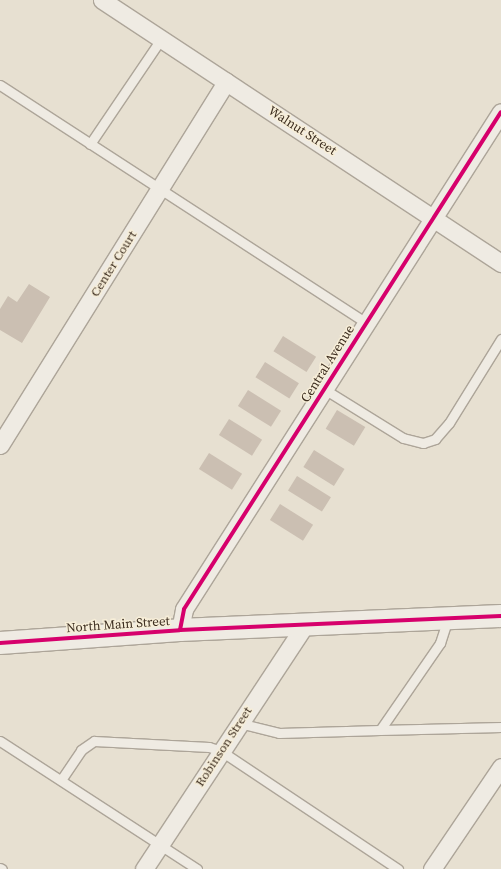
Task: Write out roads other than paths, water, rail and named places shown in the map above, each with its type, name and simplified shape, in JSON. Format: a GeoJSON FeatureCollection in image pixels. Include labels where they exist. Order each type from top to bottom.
{"type":"FeatureCollection","features":[{"type":"Feature","properties":{"kind":"street","name":"Walnut Street"},"geometry":{"type":"LineString","coordinates":[[102,0],[501,263]]}},
{"type":"Feature","properties":{"kind":"street","name":"Center Court"},"geometry":{"type":"LineString","coordinates":[[0,445],[226,82]]}},
{"type":"Feature","properties":{"kind":"street","name":"Central Avenue"},"geometry":{"type":"LineString","coordinates":[[180,630],[184,609],[501,112]]}},
{"type":"Feature","properties":{"kind":"street","name":"North Main Street"},"geometry":{"type":"LineString","coordinates":[[1,644],[180,630],[304,626],[501,616]]}},
{"type":"Feature","properties":{"kind":"street","name":"Robinson Street"},"geometry":{"type":"LineString","coordinates":[[144,869],[304,626]]}},
{"type":"Feature","properties":{"kind":"street"},"geometry":{"type":"LineString","coordinates":[[432,869],[501,767]]}},
{"type":"Feature","properties":{"kind":"lane"},"geometry":{"type":"LineString","coordinates":[[90,144],[161,39]]}},
{"type":"Feature","properties":{"kind":"lane"},"geometry":{"type":"LineString","coordinates":[[0,85],[366,323]]}},
{"type":"Feature","properties":{"kind":"lane"},"geometry":{"type":"LineString","coordinates":[[324,389],[403,438],[423,443],[435,439],[449,423],[501,339]]}},
{"type":"Feature","properties":{"kind":"lane"},"geometry":{"type":"LineString","coordinates":[[380,730],[440,643],[448,619]]}},
{"type":"Feature","properties":{"kind":"lane"},"geometry":{"type":"LineString","coordinates":[[239,723],[279,733],[501,727]]}},
{"type":"Feature","properties":{"kind":"lane"},"geometry":{"type":"LineString","coordinates":[[60,780],[81,750],[94,740],[194,744],[221,751],[398,869]]}},
{"type":"Feature","properties":{"kind":"lane"},"geometry":{"type":"LineString","coordinates":[[0,741],[197,869]]}}]}
